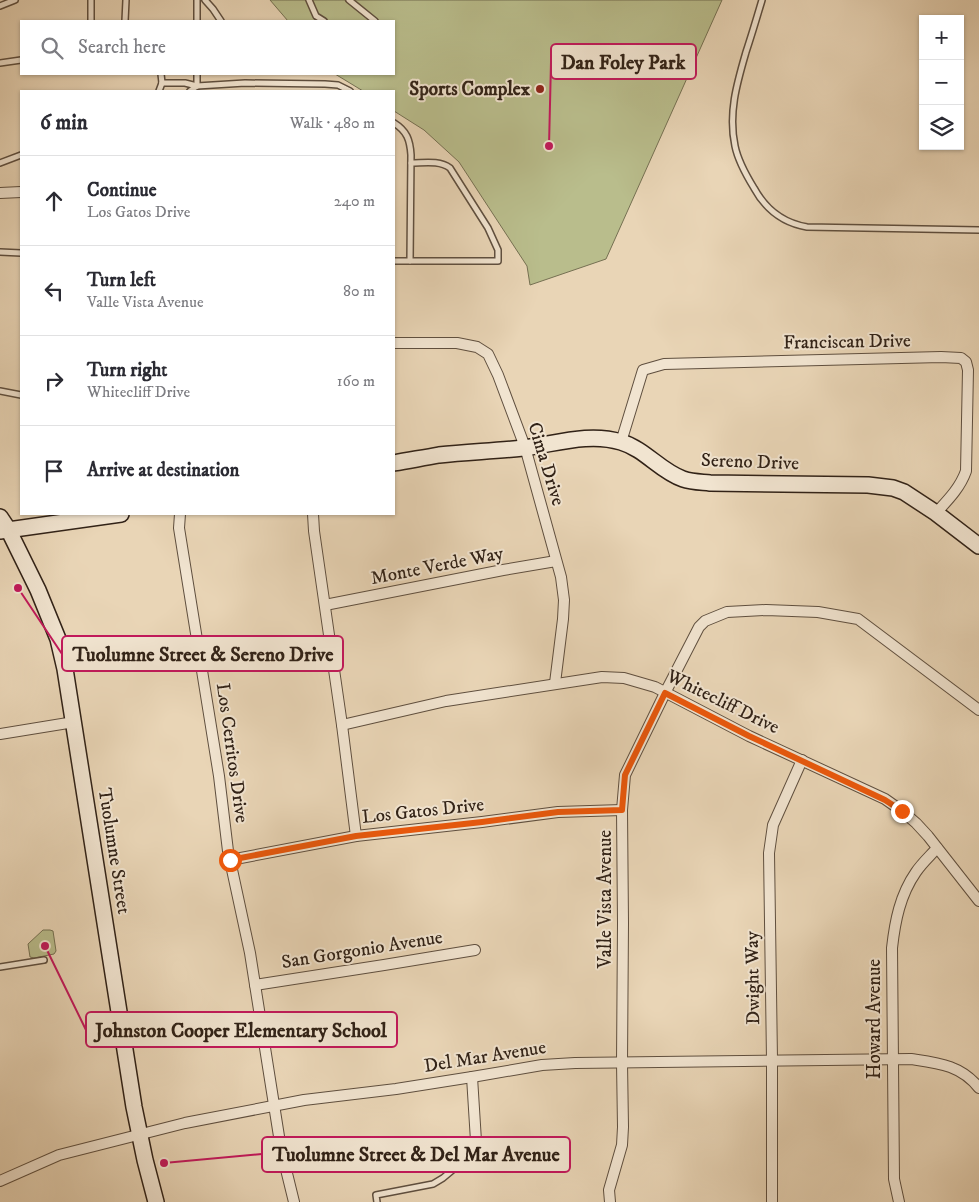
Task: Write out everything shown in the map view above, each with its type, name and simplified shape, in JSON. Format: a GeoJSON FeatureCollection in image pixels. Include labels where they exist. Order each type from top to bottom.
{"type":"FeatureCollection","features":[{"type":"Feature","properties":{"kind":"street"},"geometry":{"type":"LineString","coordinates":[[0,193],[20,192]]}},
{"type":"Feature","properties":{"kind":"street","name":"Cima Drive"},"geometry":{"type":"LineString","coordinates":[[395,343],[456,343],[477,348],[488,354],[498,374],[525,447],[561,578],[564,600],[563,620],[555,683]]}},
{"type":"Feature","properties":{"kind":"street","name":"Franciscan Drive"},"geometry":{"type":"LineString","coordinates":[[621,442],[644,370],[664,364],[961,358],[966,362],[968,370],[966,471],[957,489],[936,513]]}},
{"type":"Feature","properties":{"kind":"street","name":"Sereno Drive"},"geometry":{"type":"LineString","coordinates":[[395,463],[440,455],[596,438],[621,442],[637,449],[671,473],[683,479],[696,482],[881,486],[892,488],[904,492],[936,513],[979,546]]}},
{"type":"Feature","properties":{"kind":"street"},"geometry":{"type":"LineString","coordinates":[[3,526],[111,515]]}},
{"type":"Feature","properties":{"kind":"street","name":"Los Cerritos Drive"},"geometry":{"type":"LineString","coordinates":[[180,515],[179,528],[220,776],[230,860],[250,953],[281,1149],[294,1202]]}},
{"type":"Feature","properties":{"kind":"street"},"geometry":{"type":"LineString","coordinates":[[313,515],[356,836]]}},
{"type":"Feature","properties":{"kind":"street","name":"Tuolumne Street"},"geometry":{"type":"LineString","coordinates":[[3,526],[38,590],[58,639],[65,669],[139,1135],[156,1202]]}},
{"type":"Feature","properties":{"kind":"street","name":"Monte Verde Way"},"geometry":{"type":"LineString","coordinates":[[325,605],[556,561]]}},
{"type":"Feature","properties":{"kind":"street","name":"Valle Vista Avenue"},"geometry":{"type":"LineString","coordinates":[[610,1202],[609,1190],[622,1146],[623,1127],[622,810],[625,775],[699,627],[705,621],[727,612],[766,610],[818,612],[858,620],[979,710]]}},
{"type":"Feature","properties":{"kind":"street","name":"Whitecliff Drive"},"geometry":{"type":"LineString","coordinates":[[342,725],[446,701],[555,683],[602,677],[624,678],[655,687],[749,736],[885,800],[916,823],[979,900]]}},
{"type":"Feature","properties":{"kind":"street"},"geometry":{"type":"LineString","coordinates":[[0,734],[74,722]]}},
{"type":"Feature","properties":{"kind":"street","name":"Dwight Way"},"geometry":{"type":"LineString","coordinates":[[772,1202],[769,852],[773,825],[802,760]]}},
{"type":"Feature","properties":{"kind":"street","name":"Los Gatos Drive"},"geometry":{"type":"LineString","coordinates":[[230,860],[356,836],[558,812],[622,810]]}},
{"type":"Feature","properties":{"kind":"street","name":"Howard Avenue"},"geometry":{"type":"LineString","coordinates":[[899,1202],[894,1179],[892,948],[901,899],[917,871],[937,848]]}},
{"type":"Feature","properties":{"kind":"street","name":"San Gorgonio Avenue"},"geometry":{"type":"LineString","coordinates":[[255,985],[384,966],[475,950]]}},
{"type":"Feature","properties":{"kind":"street","name":"Del Mar Avenue"},"geometry":{"type":"LineString","coordinates":[[0,1181],[59,1155],[184,1123],[304,1100],[396,1089],[542,1065],[911,1059],[950,1066],[962,1073],[979,1088]]}},
{"type":"Feature","properties":{"kind":"street"},"geometry":{"type":"LineString","coordinates":[[461,1163],[473,1154],[476,1141],[472,1077]]}},
{"type":"Feature","properties":{"kind":"lane"},"geometry":{"type":"LineString","coordinates":[[0,6],[16,0]]}},
{"type":"Feature","properties":{"kind":"lane"},"geometry":{"type":"LineString","coordinates":[[91,0],[91,20]]}},
{"type":"Feature","properties":{"kind":"lane"},"geometry":{"type":"LineString","coordinates":[[125,20],[126,0]]}},
{"type":"Feature","properties":{"kind":"lane"},"geometry":{"type":"LineString","coordinates":[[197,0],[197,20]]}},
{"type":"Feature","properties":{"kind":"lane"},"geometry":{"type":"LineString","coordinates":[[205,0],[220,20]]}},
{"type":"Feature","properties":{"kind":"lane"},"geometry":{"type":"LineString","coordinates":[[308,0],[316,16],[322,20]]}},
{"type":"Feature","properties":{"kind":"lane"},"geometry":{"type":"LineString","coordinates":[[348,0],[374,20]]}},
{"type":"Feature","properties":{"kind":"lane"},"geometry":{"type":"LineString","coordinates":[[762,0],[735,93],[733,132],[738,157],[749,180],[770,210],[778,217],[789,222],[808,227],[979,230]]}},
{"type":"Feature","properties":{"kind":"lane"},"geometry":{"type":"LineString","coordinates":[[0,63],[20,60]]}},
{"type":"Feature","properties":{"kind":"lane"},"geometry":{"type":"LineString","coordinates":[[159,90],[162,83],[160,75]]}},
{"type":"Feature","properties":{"kind":"lane"},"geometry":{"type":"LineString","coordinates":[[197,75],[197,86]]}},
{"type":"Feature","properties":{"kind":"lane"},"geometry":{"type":"LineString","coordinates":[[162,83],[185,83],[197,86],[245,83],[325,84],[338,85],[348,90]]}},
{"type":"Feature","properties":{"kind":"lane"},"geometry":{"type":"LineString","coordinates":[[191,90],[197,86]]}},
{"type":"Feature","properties":{"kind":"lane"},"geometry":{"type":"LineString","coordinates":[[395,123],[407,136],[410,145],[410,261]]}},
{"type":"Feature","properties":{"kind":"lane"},"geometry":{"type":"LineString","coordinates":[[0,163],[20,156]]}},
{"type":"Feature","properties":{"kind":"lane"},"geometry":{"type":"LineString","coordinates":[[395,261],[498,260],[498,250],[488,228],[454,172],[445,164],[411,163]]}},
{"type":"Feature","properties":{"kind":"lane"},"geometry":{"type":"LineString","coordinates":[[0,252],[20,253]]}},
{"type":"Feature","properties":{"kind":"lane"},"geometry":{"type":"LineString","coordinates":[[0,391],[20,394]]}},
{"type":"Feature","properties":{"kind":"lane"},"geometry":{"type":"LineString","coordinates":[[0,967],[44,960]]}},
{"type":"Feature","properties":{"kind":"lane"},"geometry":{"type":"LineString","coordinates":[[377,1202],[376,1195],[434,1184],[461,1163],[480,1168],[534,1167]]}},
{"type":"Feature","properties":{"kind":"green space"},"geometry":{"type":"Polygon","coordinates":[[[270,0],[722,0],[606,259],[530,285],[527,266],[459,162],[424,130],[395,112],[395,90],[361,90],[337,75],[395,75],[395,20],[287,20],[270,0]]]}},
{"type":"Feature","properties":{"kind":"green space"},"geometry":{"type":"Polygon","coordinates":[[[43,930],[53,931],[56,951],[54,954],[30,957],[28,944],[43,930]]]}},
{"type":"Feature","properties":{"kind":"place","name":"Sports Complex"},"geometry":{"type":"Point","coordinates":[540,89]}},
{"type":"Feature","properties":{"kind":"place","name":"Dan Foley Park"},"geometry":{"type":"Point","coordinates":[549,146]}},
{"type":"Feature","properties":{"kind":"place","name":"Tuolumne Street & Sereno Drive"},"geometry":{"type":"Point","coordinates":[18,588]}},
{"type":"Feature","properties":{"kind":"place","name":"Johnston Cooper Elementary School"},"geometry":{"type":"Point","coordinates":[45,946]}},
{"type":"Feature","properties":{"kind":"place","name":"Tuolumne Street & Del Mar Avenue"},"geometry":{"type":"Point","coordinates":[164,1163]}},
{"type":"Feature","properties":{"kind":"route"},"geometry":{"type":"LineString","coordinates":[[230,860],[356,836],[558,812],[622,810],[625,775],[665,693],[749,736],[885,800],[902,811]]}}]}
